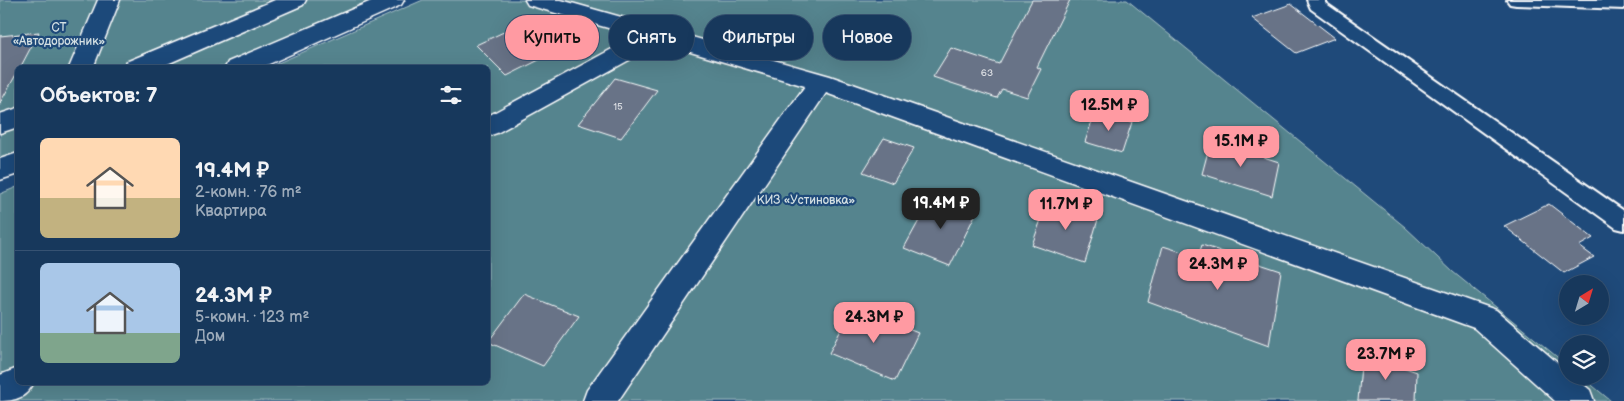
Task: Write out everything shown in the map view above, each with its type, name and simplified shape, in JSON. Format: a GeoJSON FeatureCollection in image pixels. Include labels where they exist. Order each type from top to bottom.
{"type":"FeatureCollection","features":[{"type":"Feature","properties":{"kind":"street"},"geometry":{"type":"LineString","coordinates":[[82,65],[110,0]]}},
{"type":"Feature","properties":{"kind":"street"},"geometry":{"type":"LineString","coordinates":[[142,65],[295,0]]}},
{"type":"Feature","properties":{"kind":"street"},"geometry":{"type":"LineString","coordinates":[[244,65],[393,0]]}},
{"type":"Feature","properties":{"kind":"street"},"geometry":{"type":"LineString","coordinates":[[536,0],[609,20]]}},
{"type":"Feature","properties":{"kind":"street"},"geometry":{"type":"LineString","coordinates":[[694,44],[821,82],[1485,318],[1578,401]]}},
{"type":"Feature","properties":{"kind":"street"},"geometry":{"type":"LineString","coordinates":[[490,126],[611,60]]}},
{"type":"Feature","properties":{"kind":"street"},"geometry":{"type":"LineString","coordinates":[[599,401],[821,82]]}},
{"type":"Feature","properties":{"kind":"street"},"geometry":{"type":"LineString","coordinates":[[0,124],[15,118]]}},
{"type":"Feature","properties":{"kind":"street"},"geometry":{"type":"LineString","coordinates":[[0,170],[15,164]]}},
{"type":"Feature","properties":{"kind":"street"},"geometry":{"type":"LineString","coordinates":[[0,392],[15,384]]}},
{"type":"Feature","properties":{"kind":"lane"},"geometry":{"type":"LineString","coordinates":[[1316,0],[1317,5],[1624,222]]}},
{"type":"Feature","properties":{"kind":"lane"},"geometry":{"type":"LineString","coordinates":[[1516,0],[1624,4]]}},
{"type":"Feature","properties":{"kind":"green space","name":"СТ «Автодорожник»"},"geometry":{"type":"Polygon","coordinates":[[[0,0],[393,0],[242,65],[15,65],[15,164],[0,170],[0,0]]]}},
{"type":"Feature","properties":{"kind":"green space","name":"КИЗ «Устиновка»"},"geometry":{"type":"Polygon","coordinates":[[[423,0],[1127,0],[1405,227],[1453,272],[1559,358],[1559,385],[1592,385],[1611,401],[0,401],[0,194],[15,188],[15,385],[490,385],[490,65],[274,65],[423,0]]]}},
{"type":"Feature","properties":{"kind":"building"},"geometry":{"type":"Polygon","coordinates":[[[1032,0],[1070,0],[1037,67],[1041,69],[1027,97],[1002,89],[997,98],[933,77],[951,48],[999,64],[1032,0]]]}},
{"type":"Feature","properties":{"kind":"building"},"geometry":{"type":"Polygon","coordinates":[[[1291,4],[1335,38],[1296,53],[1252,18],[1291,4]]]}},
{"type":"Feature","properties":{"kind":"building"},"geometry":{"type":"Polygon","coordinates":[[[505,31],[505,60],[539,60],[507,76],[476,45],[505,31]]]}},
{"type":"Feature","properties":{"kind":"building"},"geometry":{"type":"Polygon","coordinates":[[[39,32],[22,65],[15,65],[15,76],[0,103],[0,36],[39,32]]]}},
{"type":"Feature","properties":{"kind":"building"},"geometry":{"type":"Polygon","coordinates":[[[615,78],[657,90],[621,138],[578,124],[615,78]]]}},
{"type":"Feature","properties":{"kind":"building"},"geometry":{"type":"Polygon","coordinates":[[[1095,112],[1132,122],[1122,153],[1085,142],[1095,112]]]}},
{"type":"Feature","properties":{"kind":"building"},"geometry":{"type":"Polygon","coordinates":[[[884,138],[914,148],[893,183],[863,172],[884,138]]]}},
{"type":"Feature","properties":{"kind":"building"},"geometry":{"type":"Polygon","coordinates":[[[1211,140],[1279,162],[1272,196],[1202,174],[1211,140]]]}},
{"type":"Feature","properties":{"kind":"building"},"geometry":{"type":"Polygon","coordinates":[[[933,195],[977,211],[950,266],[904,248],[933,195]]]}},
{"type":"Feature","properties":{"kind":"building"},"geometry":{"type":"Polygon","coordinates":[[[1048,200],[1099,216],[1085,263],[1032,245],[1048,200]]]}},
{"type":"Feature","properties":{"kind":"building"},"geometry":{"type":"Polygon","coordinates":[[[1549,204],[1593,238],[1579,246],[1594,257],[1564,273],[1504,226],[1549,204]]]}},
{"type":"Feature","properties":{"kind":"building"},"geometry":{"type":"Polygon","coordinates":[[[1202,245],[1281,271],[1269,346],[1148,302],[1163,246],[1198,257],[1202,245]]]}},
{"type":"Feature","properties":{"kind":"building"},"geometry":{"type":"Polygon","coordinates":[[[524,294],[579,316],[543,366],[490,343],[490,339],[524,294]]]}},
{"type":"Feature","properties":{"kind":"building"},"geometry":{"type":"Polygon","coordinates":[[[853,307],[918,333],[895,381],[829,353],[853,307]]]}},
{"type":"Feature","properties":{"kind":"building"},"geometry":{"type":"Polygon","coordinates":[[[1362,353],[1417,372],[1416,401],[1358,401],[1362,353]]]}}]}
